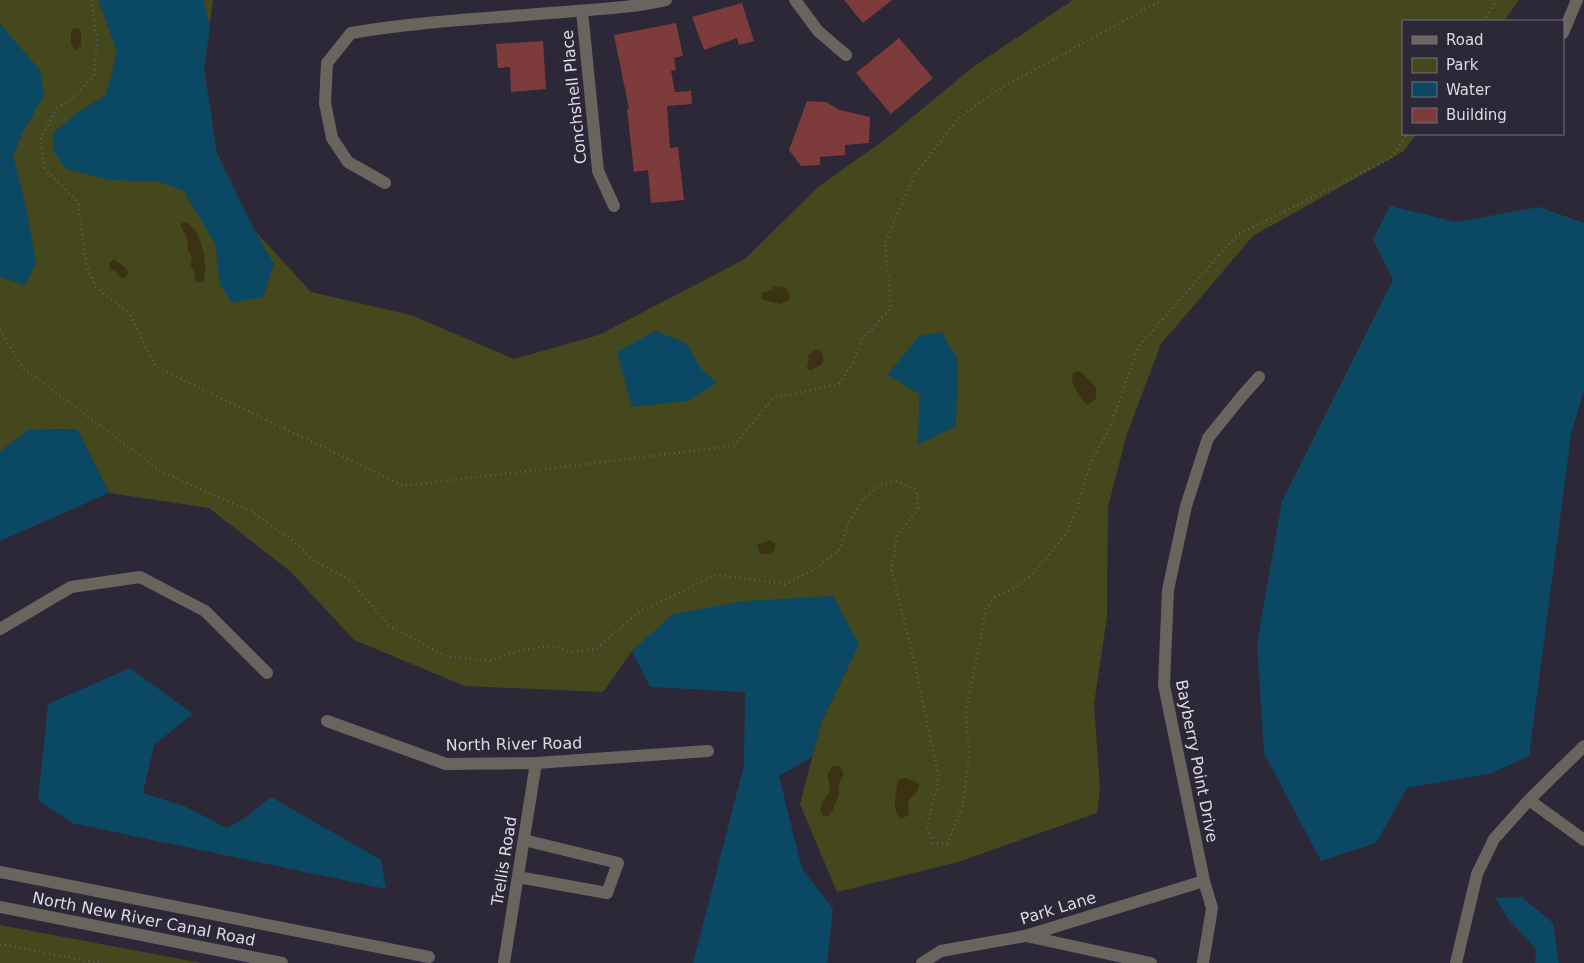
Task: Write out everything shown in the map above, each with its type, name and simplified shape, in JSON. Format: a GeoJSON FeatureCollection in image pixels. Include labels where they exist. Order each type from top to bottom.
{"type":"FeatureCollection","features":[{"type":"Feature","properties":{"kind":"street"},"geometry":{"type":"LineString","coordinates":[[384,184],[348,162],[332,138],[325,103],[327,63],[351,33],[388,26],[582,11],[652,4],[666,0]]}},
{"type":"Feature","properties":{"kind":"street"},"geometry":{"type":"LineString","coordinates":[[795,0],[818,31],[846,55]]}},
{"type":"Feature","properties":{"kind":"street"},"geometry":{"type":"LineString","coordinates":[[1564,32],[1577,0]]}},
{"type":"Feature","properties":{"kind":"street","name":"Conchshell Place"},"geometry":{"type":"LineString","coordinates":[[582,11],[598,171],[614,206]]}},
{"type":"Feature","properties":{"kind":"street","name":"Bayberry Point Drive"},"geometry":{"type":"LineString","coordinates":[[1203,963],[1212,908],[1204,881],[1164,684],[1168,590],[1186,506],[1208,438],[1259,377]]}},
{"type":"Feature","properties":{"kind":"street"},"geometry":{"type":"LineString","coordinates":[[0,629],[71,587],[140,577],[205,611],[267,673]]}},
{"type":"Feature","properties":{"kind":"street","name":"North River Road"},"geometry":{"type":"LineString","coordinates":[[327,721],[446,764],[536,763],[708,751]]}},
{"type":"Feature","properties":{"kind":"street"},"geometry":{"type":"LineString","coordinates":[[1456,963],[1477,874],[1494,840],[1529,800],[1584,746]]}},
{"type":"Feature","properties":{"kind":"street","name":"Trellis Road"},"geometry":{"type":"LineString","coordinates":[[506,961],[536,763]]}},
{"type":"Feature","properties":{"kind":"street"},"geometry":{"type":"LineString","coordinates":[[1529,800],[1584,840]]}},
{"type":"Feature","properties":{"kind":"street"},"geometry":{"type":"LineString","coordinates":[[518,877],[607,893],[618,863],[524,840]]}},
{"type":"Feature","properties":{"kind":"street"},"geometry":{"type":"LineString","coordinates":[[0,872],[429,957]]}},
{"type":"Feature","properties":{"kind":"street","name":"Park Lane"},"geometry":{"type":"LineString","coordinates":[[922,963],[941,951],[1026,936],[1204,881]]}},
{"type":"Feature","properties":{"kind":"street","name":"North New River Canal Road"},"geometry":{"type":"LineString","coordinates":[[0,907],[282,963]]}},
{"type":"Feature","properties":{"kind":"street"},"geometry":{"type":"LineString","coordinates":[[1026,936],[1151,963]]}},
{"type":"Feature","properties":{"kind":"path"},"geometry":{"type":"LineString","coordinates":[[91,0],[96,40],[94,76],[76,95],[56,109],[40,141],[45,169],[78,202],[86,264],[96,287],[129,314],[156,367],[404,486],[734,446],[773,398],[838,384],[853,363],[862,339],[891,308],[885,243],[915,174],[959,118],[996,91],[1162,0]]}},
{"type":"Feature","properties":{"kind":"path"},"geometry":{"type":"LineString","coordinates":[[1484,20],[1498,0]]}},
{"type":"Feature","properties":{"kind":"path"},"geometry":{"type":"LineString","coordinates":[[0,330],[22,366],[162,472],[251,511],[288,537],[315,560],[348,578],[390,626],[447,657],[490,660],[521,650],[552,646],[570,652],[596,649],[639,612],[716,575],[784,584],[815,570],[840,549],[848,523],[863,499],[879,486],[897,481],[916,490],[918,508],[897,536],[891,569],[940,778],[927,828],[933,842],[947,844],[964,806],[970,753],[966,712],[986,609],[995,597],[1020,585],[1066,534],[1077,509],[1089,466],[1109,428],[1139,346],[1237,235],[1390,158],[1406,135]]}},
{"type":"Feature","properties":{"kind":"path"},"geometry":{"type":"LineString","coordinates":[[0,944],[98,963]]}},
{"type":"Feature","properties":{"kind":"green space"},"geometry":{"type":"Polygon","coordinates":[[[0,0],[213,0],[204,69],[217,154],[255,231],[311,292],[411,315],[514,359],[599,335],[745,259],[818,187],[887,138],[973,67],[1073,0],[1519,0],[1505,20],[1402,20],[1402,135],[1416,135],[1404,151],[1253,236],[1161,344],[1126,437],[1108,507],[1107,617],[1094,704],[1100,788],[1097,813],[958,862],[837,892],[800,804],[821,723],[859,644],[632,651],[603,692],[465,686],[354,640],[291,572],[209,508],[109,493],[77,429],[28,430],[0,452],[0,0]]]}},
{"type":"Feature","properties":{"kind":"green space"},"geometry":{"type":"Polygon","coordinates":[[[0,925],[202,963],[0,963],[0,925]]]}},
{"type":"Feature","properties":{"kind":"sand"},"geometry":{"type":"Polygon","coordinates":[[[74,28],[79,29],[81,32],[81,46],[76,50],[71,44],[71,32],[74,28]]]}},
{"type":"Feature","properties":{"kind":"sand"},"geometry":{"type":"Polygon","coordinates":[[[184,222],[190,225],[200,239],[205,267],[203,282],[199,283],[195,280],[194,269],[190,267],[192,257],[188,251],[187,238],[180,225],[184,222]]]}},
{"type":"Feature","properties":{"kind":"sand"},"geometry":{"type":"Polygon","coordinates":[[[114,259],[127,269],[126,277],[121,278],[110,269],[109,263],[114,259]]]}},
{"type":"Feature","properties":{"kind":"sand"},"geometry":{"type":"Polygon","coordinates":[[[774,286],[787,289],[790,297],[789,300],[780,304],[762,299],[762,293],[771,290],[774,286]]]}},
{"type":"Feature","properties":{"kind":"sand"},"geometry":{"type":"Polygon","coordinates":[[[816,349],[821,351],[824,360],[821,365],[811,370],[807,366],[808,355],[816,349]]]}},
{"type":"Feature","properties":{"kind":"sand"},"geometry":{"type":"Polygon","coordinates":[[[1076,371],[1081,372],[1096,387],[1096,398],[1087,405],[1078,395],[1074,386],[1072,377],[1076,371]]]}},
{"type":"Feature","properties":{"kind":"sand"},"geometry":{"type":"Polygon","coordinates":[[[770,540],[776,544],[774,551],[767,554],[760,553],[757,545],[770,540]]]}},
{"type":"Feature","properties":{"kind":"sand"},"geometry":{"type":"Polygon","coordinates":[[[834,766],[839,766],[843,771],[843,775],[834,809],[828,816],[824,817],[820,811],[830,788],[828,773],[834,766]]]}},
{"type":"Feature","properties":{"kind":"sand"},"geometry":{"type":"Polygon","coordinates":[[[905,778],[917,782],[919,786],[918,790],[908,801],[909,815],[901,819],[896,811],[895,795],[898,780],[905,778]]]}},
{"type":"Feature","properties":{"kind":"water"},"geometry":{"type":"Polygon","coordinates":[[[98,0],[203,0],[210,26],[204,69],[217,154],[255,231],[274,264],[263,297],[232,303],[220,285],[215,244],[184,191],[159,182],[110,180],[66,169],[53,151],[53,133],[77,113],[106,95],[117,52],[98,0]]]}},
{"type":"Feature","properties":{"kind":"water"},"geometry":{"type":"Polygon","coordinates":[[[0,24],[40,70],[44,95],[22,134],[13,156],[27,211],[36,263],[25,285],[0,277],[0,24]]]}},
{"type":"Feature","properties":{"kind":"water"},"geometry":{"type":"Polygon","coordinates":[[[1390,206],[1456,222],[1539,207],[1584,223],[1584,389],[1571,435],[1529,756],[1492,773],[1407,788],[1376,843],[1321,861],[1264,753],[1257,643],[1282,501],[1393,280],[1373,239],[1390,206]]]}},
{"type":"Feature","properties":{"kind":"water"},"geometry":{"type":"Polygon","coordinates":[[[655,331],[686,343],[702,370],[717,383],[688,401],[632,407],[617,352],[655,331]]]}},
{"type":"Feature","properties":{"kind":"water"},"geometry":{"type":"Polygon","coordinates":[[[942,332],[958,361],[956,426],[918,445],[919,394],[887,375],[919,336],[942,332]]]}},
{"type":"Feature","properties":{"kind":"water"},"geometry":{"type":"Polygon","coordinates":[[[77,429],[109,493],[0,541],[0,452],[28,430],[77,429]]]}},
{"type":"Feature","properties":{"kind":"water"},"geometry":{"type":"Polygon","coordinates":[[[833,596],[859,644],[821,723],[812,757],[779,776],[802,869],[833,909],[827,963],[693,963],[744,765],[745,692],[650,687],[632,651],[673,614],[744,601],[833,596]]]}},
{"type":"Feature","properties":{"kind":"water"},"geometry":{"type":"Polygon","coordinates":[[[130,668],[193,714],[154,745],[143,793],[184,806],[227,828],[245,818],[271,797],[381,860],[386,889],[72,823],[38,800],[48,704],[130,668]]]}},
{"type":"Feature","properties":{"kind":"water"},"geometry":{"type":"Polygon","coordinates":[[[1522,897],[1553,923],[1559,963],[1535,963],[1536,949],[1509,920],[1495,898],[1522,897]]]}},
{"type":"Feature","properties":{"kind":"building"},"geometry":{"type":"Polygon","coordinates":[[[844,0],[892,0],[863,23],[844,0]]]}},
{"type":"Feature","properties":{"kind":"building"},"geometry":{"type":"Polygon","coordinates":[[[742,3],[754,41],[739,45],[737,38],[704,50],[692,17],[742,3]]]}},
{"type":"Feature","properties":{"kind":"building"},"geometry":{"type":"Polygon","coordinates":[[[676,23],[683,56],[674,58],[676,70],[671,71],[675,92],[691,91],[692,104],[667,106],[670,148],[678,147],[684,200],[651,203],[648,170],[634,172],[627,109],[629,109],[614,35],[676,23]]]}},
{"type":"Feature","properties":{"kind":"building"},"geometry":{"type":"Polygon","coordinates":[[[899,38],[933,78],[891,114],[856,73],[899,38]]]}},
{"type":"Feature","properties":{"kind":"building"},"geometry":{"type":"Polygon","coordinates":[[[543,41],[546,89],[511,92],[510,67],[498,68],[496,44],[543,41]]]}},
{"type":"Feature","properties":{"kind":"building"},"geometry":{"type":"Polygon","coordinates":[[[807,101],[826,102],[840,110],[870,117],[869,143],[845,145],[845,155],[820,157],[820,165],[801,166],[789,150],[807,101]]]}}]}
